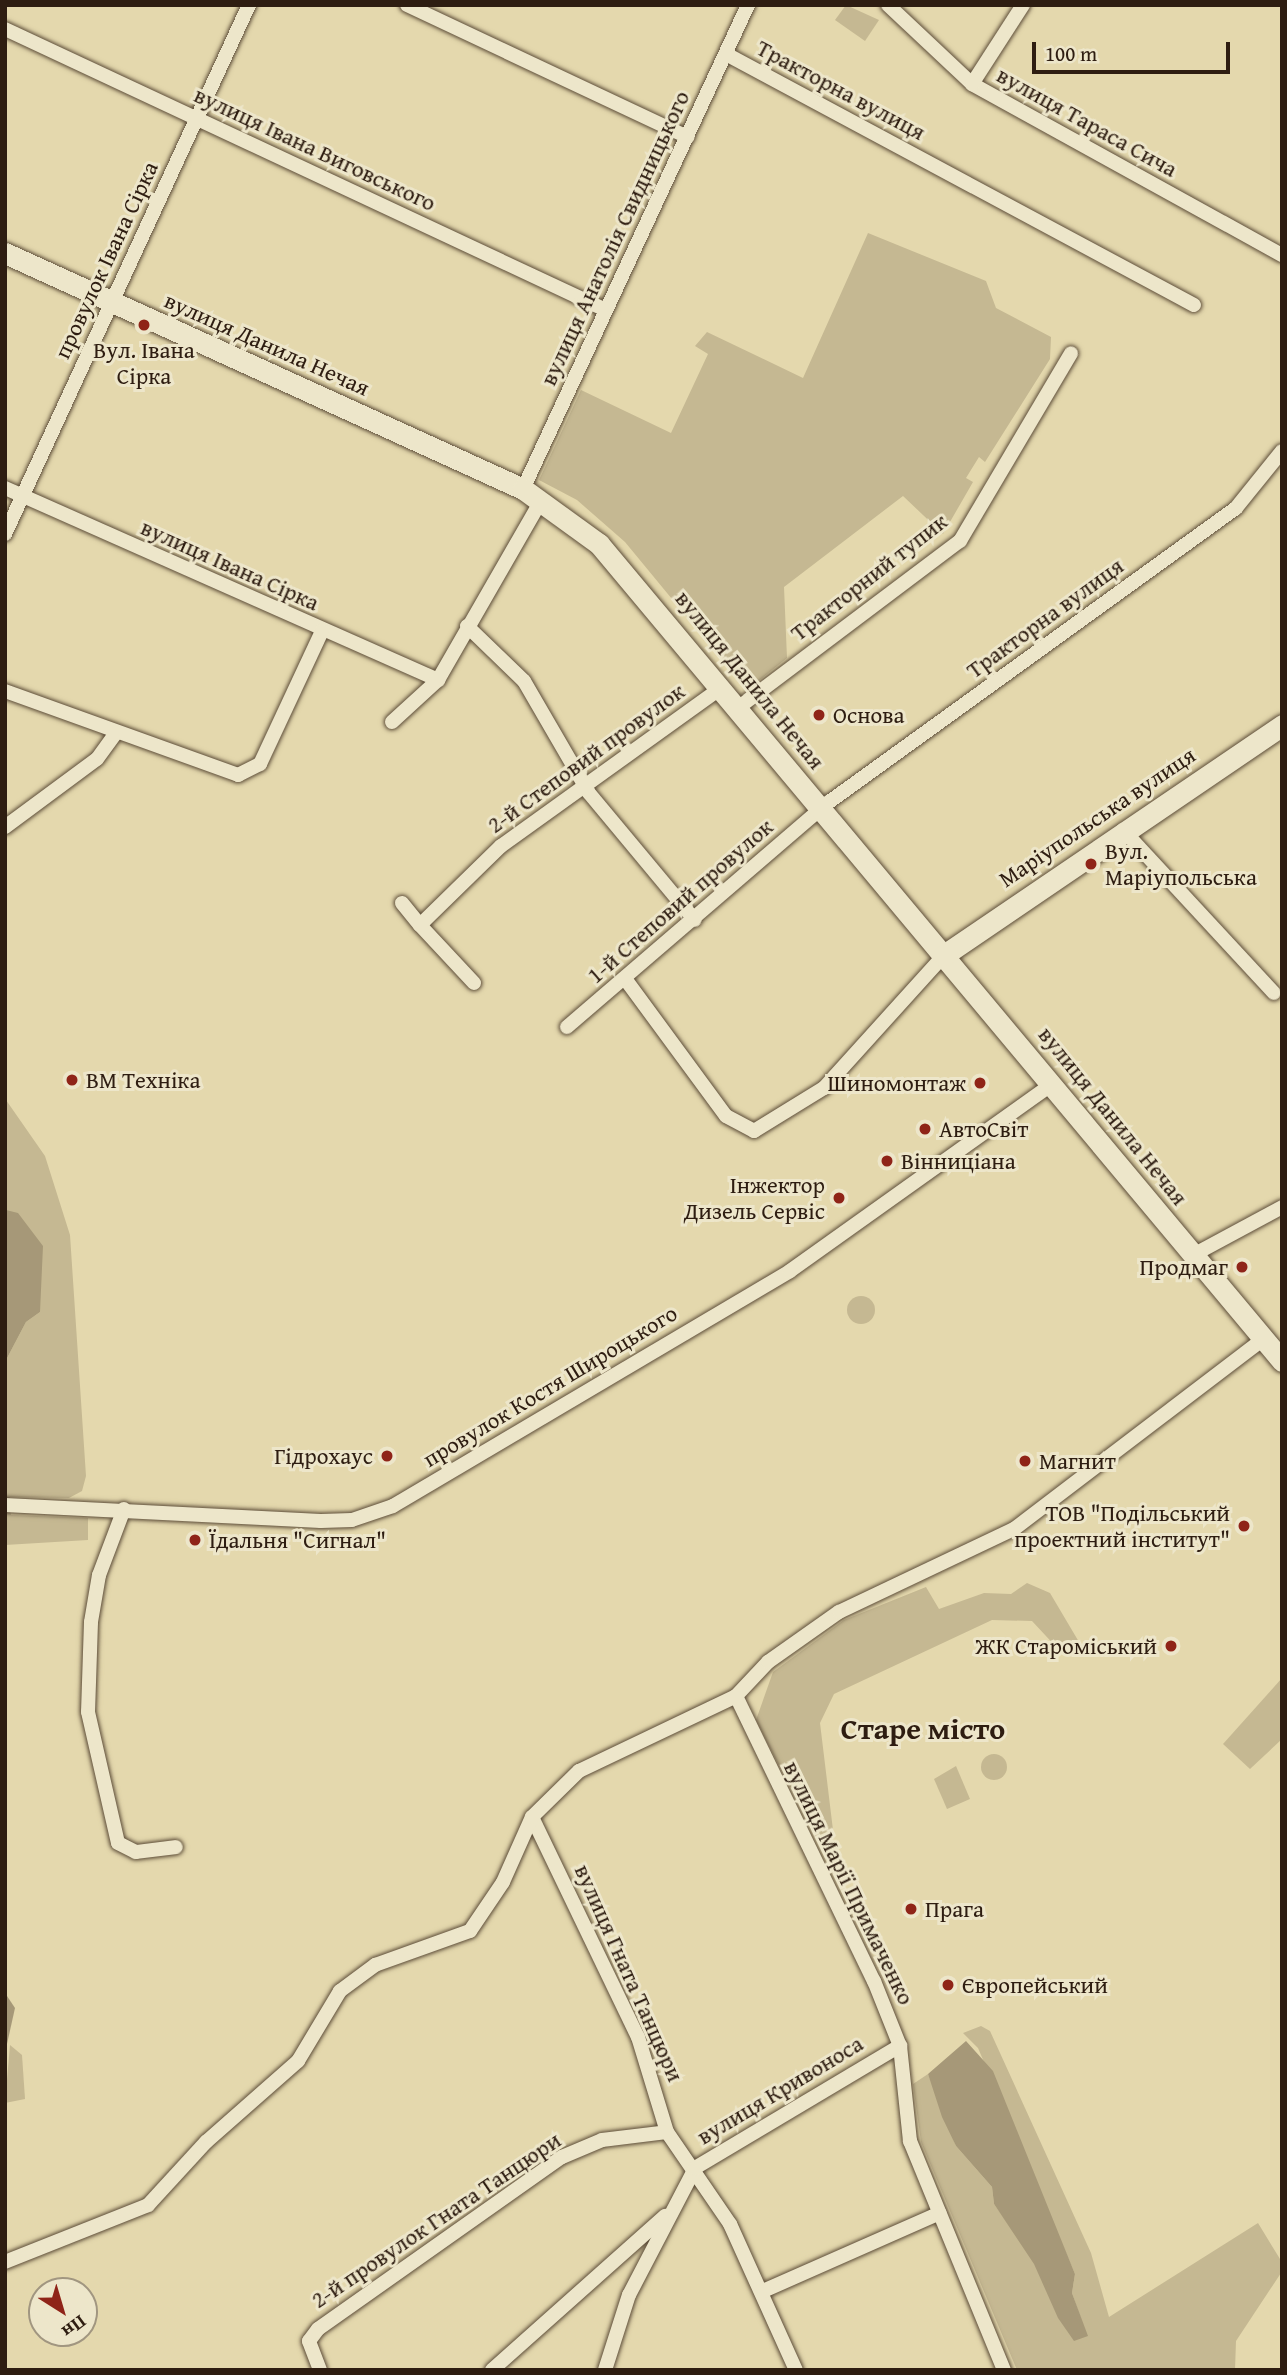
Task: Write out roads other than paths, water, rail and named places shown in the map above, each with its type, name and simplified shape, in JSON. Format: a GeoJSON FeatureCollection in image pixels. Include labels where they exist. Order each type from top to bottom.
{"type":"FeatureCollection","features":[{"type":"Feature","properties":{"kind":"main road","name":"вулиця Данила Нечая"},"geometry":{"type":"LineString","coordinates":[[5,253],[523,489],[629,574],[1282,1361]]}},
{"type":"Feature","properties":{"kind":"main road","name":"Маріупольська вулиця"},"geometry":{"type":"LineString","coordinates":[[944,955],[1123,830],[1280,729]]}},
{"type":"Feature","properties":{"kind":"street","name":"провулок Івана Сірка"},"geometry":{"type":"LineString","coordinates":[[5,534],[249,5]]}},
{"type":"Feature","properties":{"kind":"street"},"geometry":{"type":"LineString","coordinates":[[407,5],[687,137]]}},
{"type":"Feature","properties":{"kind":"street","name":"вулиця Анатолія Свидницького"},"geometry":{"type":"LineString","coordinates":[[523,489],[748,5]]}},
{"type":"Feature","properties":{"kind":"street","name":"вулиця Тараса Сича"},"geometry":{"type":"LineString","coordinates":[[888,5],[972,84],[1281,251]]}},
{"type":"Feature","properties":{"kind":"street"},"geometry":{"type":"LineString","coordinates":[[972,84],[1023,5]]}},
{"type":"Feature","properties":{"kind":"street","name":"вулиця Івана Виговського"},"geometry":{"type":"LineString","coordinates":[[5,29],[606,310]]}},
{"type":"Feature","properties":{"kind":"street","name":"Тракторна вулиця"},"geometry":{"type":"LineString","coordinates":[[726,54],[1194,305]]}},
{"type":"Feature","properties":{"kind":"street","name":"Тракторний тупик"},"geometry":{"type":"LineString","coordinates":[[738,708],[960,541],[1071,354]]}},
{"type":"Feature","properties":{"kind":"street","name":"Тракторна вулиця"},"geometry":{"type":"LineString","coordinates":[[821,808],[1236,508],[1282,451]]}},
{"type":"Feature","properties":{"kind":"street","name":"вулиця Івана Сірка"},"geometry":{"type":"LineString","coordinates":[[5,488],[322,631],[438,680]]}},
{"type":"Feature","properties":{"kind":"street"},"geometry":{"type":"LineString","coordinates":[[392,722],[438,680],[541,501]]}},
{"type":"Feature","properties":{"kind":"street"},"geometry":{"type":"LineString","coordinates":[[467,626],[524,681],[584,782],[695,920]]}},
{"type":"Feature","properties":{"kind":"street"},"geometry":{"type":"LineString","coordinates":[[5,691],[238,775],[250,772],[260,764],[322,631]]}},
{"type":"Feature","properties":{"kind":"street","name":"2-й Степовий провулок"},"geometry":{"type":"LineString","coordinates":[[420,925],[501,846],[584,782],[722,688]]}},
{"type":"Feature","properties":{"kind":"street"},"geometry":{"type":"LineString","coordinates":[[5,827],[97,759],[116,733]]}},
{"type":"Feature","properties":{"kind":"street","name":"1-й Степовий провулок"},"geometry":{"type":"LineString","coordinates":[[567,1027],[626,980],[821,808]]}},
{"type":"Feature","properties":{"kind":"street"},"geometry":{"type":"LineString","coordinates":[[1123,830],[1274,993]]}},
{"type":"Feature","properties":{"kind":"street"},"geometry":{"type":"LineString","coordinates":[[402,903],[474,983]]}},
{"type":"Feature","properties":{"kind":"street"},"geometry":{"type":"LineString","coordinates":[[626,980],[726,1116],[754,1131],[824,1088],[944,955]]}},
{"type":"Feature","properties":{"kind":"street","name":"провулок Костя Широцького"},"geometry":{"type":"LineString","coordinates":[[5,1505],[321,1521],[352,1520],[393,1506],[790,1271],[1052,1084]]}},
{"type":"Feature","properties":{"kind":"street"},"geometry":{"type":"LineString","coordinates":[[1193,1255],[1282,1207]]}},
{"type":"Feature","properties":{"kind":"street"},"geometry":{"type":"LineString","coordinates":[[5,2262],[148,2205],[206,2142],[298,2061],[340,1991],[375,1965],[470,1931],[503,1882],[531,1817],[579,1771],[736,1696],[768,1662],[839,1612],[988,1545],[1041,1512],[1262,1340]]}},
{"type":"Feature","properties":{"kind":"street"},"geometry":{"type":"LineString","coordinates":[[124,1509],[93,1610],[88,1712],[118,1843],[136,1852],[176,1847]]}},
{"type":"Feature","properties":{"kind":"street","name":"вулиця Марії Примаченко"},"geometry":{"type":"LineString","coordinates":[[736,1696],[817,1873],[858,1944],[900,2046],[910,2141],[1004,2370]]}},
{"type":"Feature","properties":{"kind":"street","name":"вулиця Гната Танцюри"},"geometry":{"type":"LineString","coordinates":[[531,1817],[638,2037],[667,2133],[695,2168],[764,2291],[796,2370]]}},
{"type":"Feature","properties":{"kind":"street","name":"вулиця Кривоноса"},"geometry":{"type":"LineString","coordinates":[[605,2370],[629,2295],[695,2168],[900,2046]]}},
{"type":"Feature","properties":{"kind":"street","name":"2-й провулок Гната Танцюри"},"geometry":{"type":"LineString","coordinates":[[320,2370],[309,2341],[318,2329],[562,2157],[602,2140],[667,2133]]}},
{"type":"Feature","properties":{"kind":"street"},"geometry":{"type":"LineString","coordinates":[[492,2370],[672,2210]]}},
{"type":"Feature","properties":{"kind":"street"},"geometry":{"type":"LineString","coordinates":[[764,2291],[940,2213]]}},
{"type":"Feature","properties":{"kind":"place","name":"Вул. Івана Сірка"},"geometry":{"type":"Point","coordinates":[144,325]}},
{"type":"Feature","properties":{"kind":"place","name":"Основа"},"geometry":{"type":"Point","coordinates":[819,715]}},
{"type":"Feature","properties":{"kind":"place","name":"Вул. Маріупольська"},"geometry":{"type":"Point","coordinates":[1091,864]}},
{"type":"Feature","properties":{"kind":"place","name":"ВМ Техніка"},"geometry":{"type":"Point","coordinates":[72,1080]}},
{"type":"Feature","properties":{"kind":"place","name":"Шиномонтаж"},"geometry":{"type":"Point","coordinates":[980,1083]}},
{"type":"Feature","properties":{"kind":"place","name":"АвтоСвіт"},"geometry":{"type":"Point","coordinates":[925,1129]}},
{"type":"Feature","properties":{"kind":"place","name":"Вінниціана"},"geometry":{"type":"Point","coordinates":[887,1161]}},
{"type":"Feature","properties":{"kind":"place","name":"Інжектор Дизель Сервіс"},"geometry":{"type":"Point","coordinates":[839,1198]}},
{"type":"Feature","properties":{"kind":"place","name":"Продмаг"},"geometry":{"type":"Point","coordinates":[1242,1267]}},
{"type":"Feature","properties":{"kind":"place","name":"Гідрохаус"},"geometry":{"type":"Point","coordinates":[387,1456]}},
{"type":"Feature","properties":{"kind":"place","name":"Магнит"},"geometry":{"type":"Point","coordinates":[1025,1461]}},
{"type":"Feature","properties":{"kind":"place","name":"ТОВ \"Подільський проектний інститут\""},"geometry":{"type":"Point","coordinates":[1244,1526]}},
{"type":"Feature","properties":{"kind":"place","name":"Їдальня \"Сигнал\""},"geometry":{"type":"Point","coordinates":[195,1540]}},
{"type":"Feature","properties":{"kind":"place","name":"ЖК Староміський"},"geometry":{"type":"Point","coordinates":[1171,1646]}},
{"type":"Feature","properties":{"kind":"place","name":"Прага"},"geometry":{"type":"Point","coordinates":[911,1909]}},
{"type":"Feature","properties":{"kind":"place","name":"Європейський"},"geometry":{"type":"Point","coordinates":[948,1985]}},
{"type":"Feature","properties":{"kind":"district","name":"Старе місто"},"geometry":{"type":"Point","coordinates":[923,1728]}}]}
